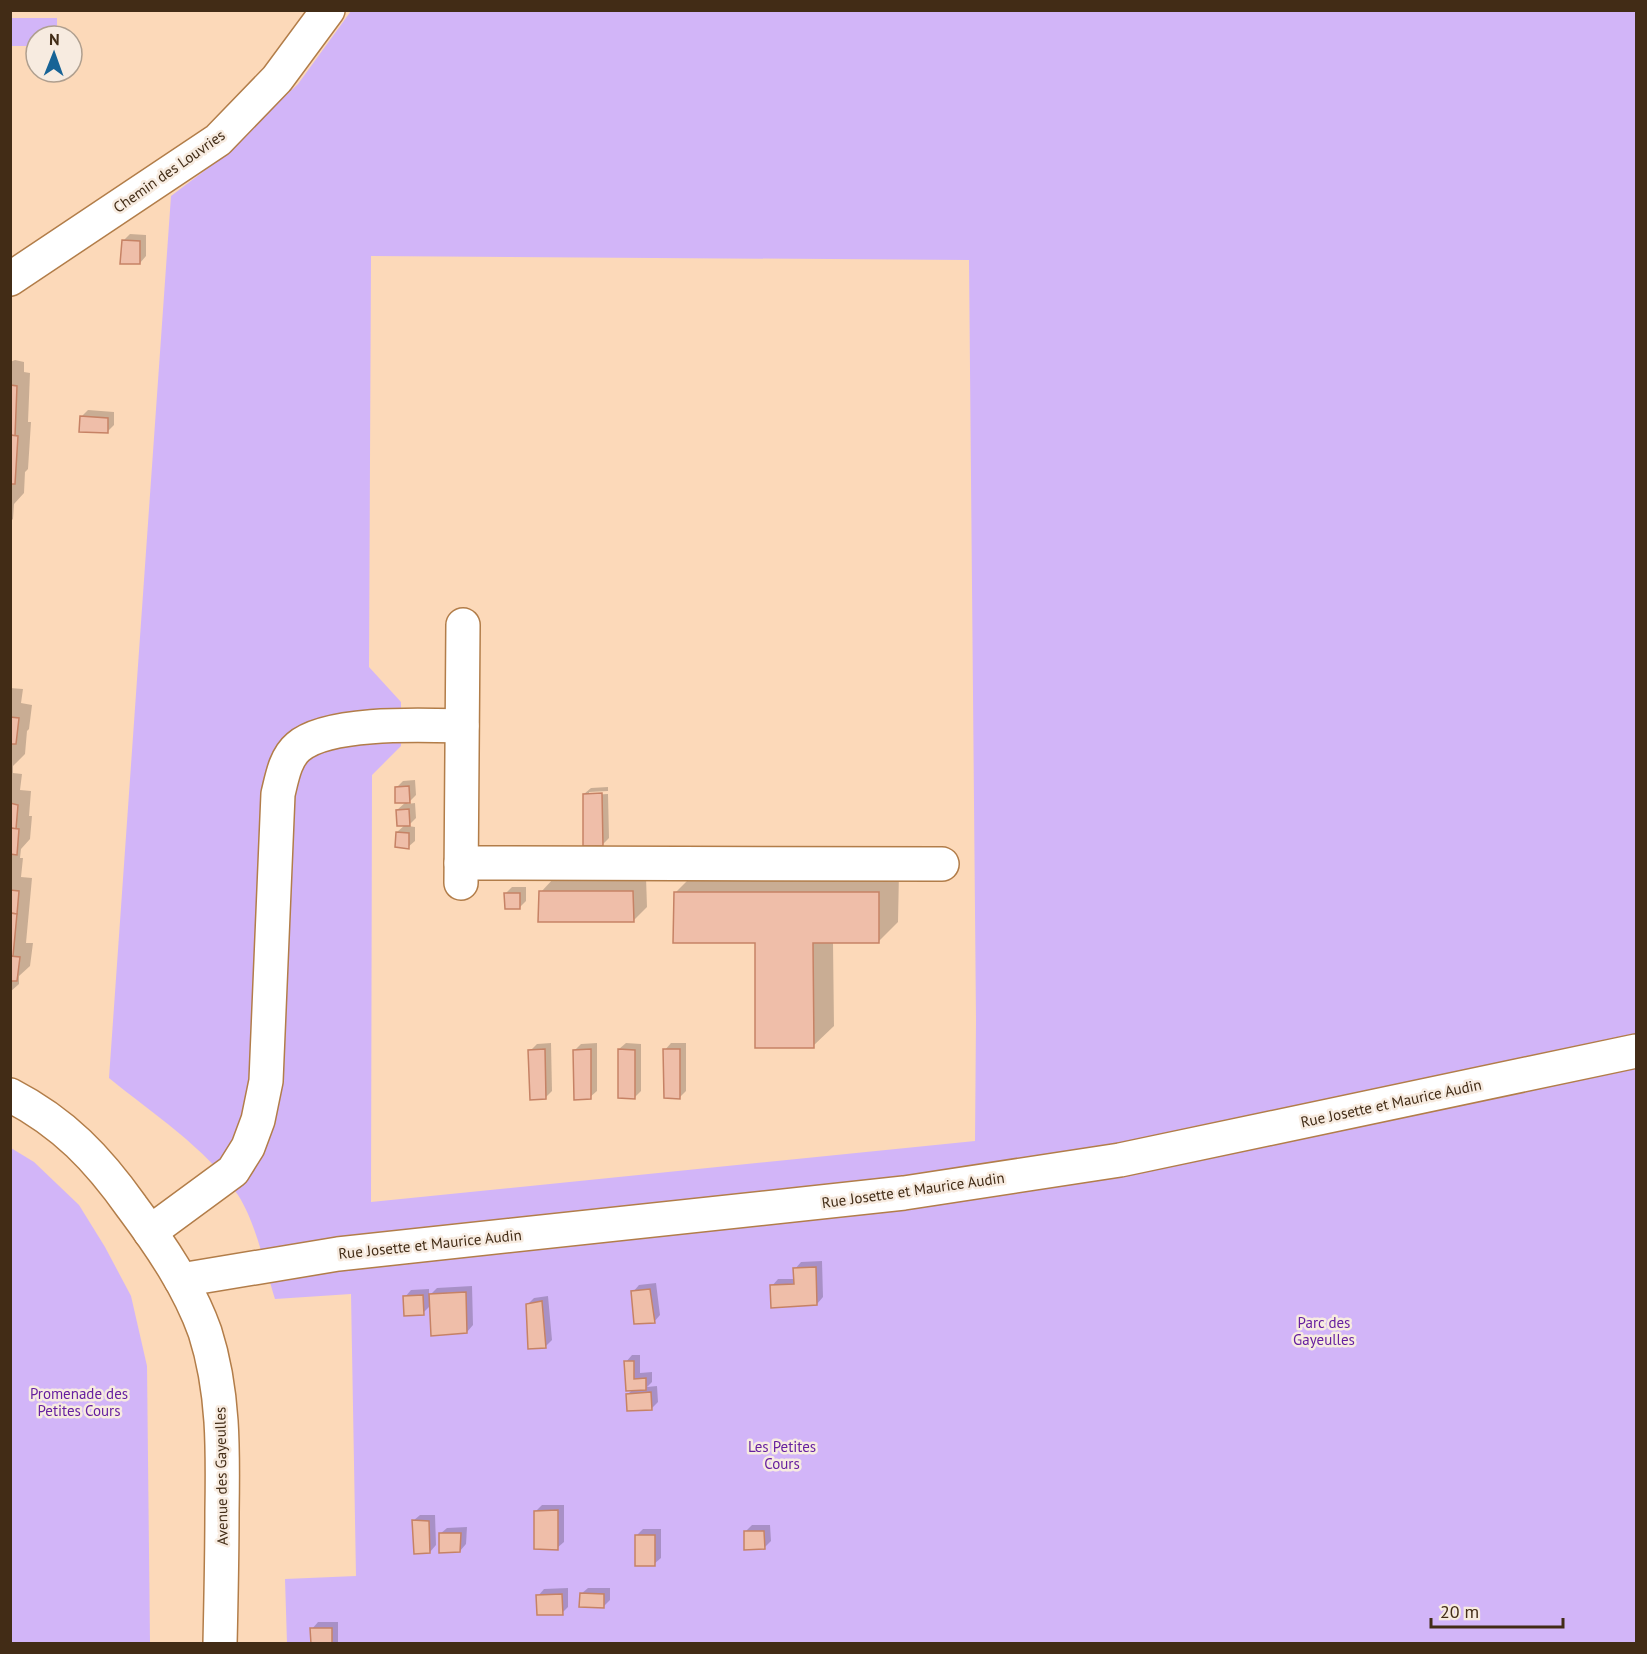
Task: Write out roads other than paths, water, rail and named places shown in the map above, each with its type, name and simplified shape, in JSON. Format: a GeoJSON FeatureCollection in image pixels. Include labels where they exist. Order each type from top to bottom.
{"type":"FeatureCollection","features":[{"type":"Feature","properties":{"kind":"street","name":"Chemin des Louvries"},"geometry":{"type":"LineString","coordinates":[[10,279],[218,140],[277,79],[328,10]]}},
{"type":"Feature","properties":{"kind":"street"},"geometry":{"type":"LineString","coordinates":[[463,625],[461,873],[942,864]]}},
{"type":"Feature","properties":{"kind":"street"},"geometry":{"type":"LineString","coordinates":[[150,1232],[232,1171],[248,1147],[258,1120],[266,1081],[278,794],[285,765],[297,747],[322,734],[401,724],[462,726]]}},
{"type":"Feature","properties":{"kind":"street","name":"Rue Josette et Maurice Audin"},"geometry":{"type":"LineString","coordinates":[[181,1280],[338,1254],[904,1193],[1120,1160],[1636,1051]]}},
{"type":"Feature","properties":{"kind":"street","name":"Avenue des Gayeulles"},"geometry":{"type":"LineString","coordinates":[[10,1095],[57,1125],[86,1149],[107,1172],[181,1280],[204,1332],[221,1406],[223,1441],[220,1644]]}},
{"type":"Feature","properties":{"kind":"park label","name":"Parc des Gayeulles"},"geometry":{"type":"Point","coordinates":[1324,1330]}},
{"type":"Feature","properties":{"kind":"park label","name":"Promenade des Petites Cours"},"geometry":{"type":"Point","coordinates":[79,1402]}},
{"type":"Feature","properties":{"kind":"park label","name":"Les Petites Cours"},"geometry":{"type":"Point","coordinates":[782,1454]}}]}
